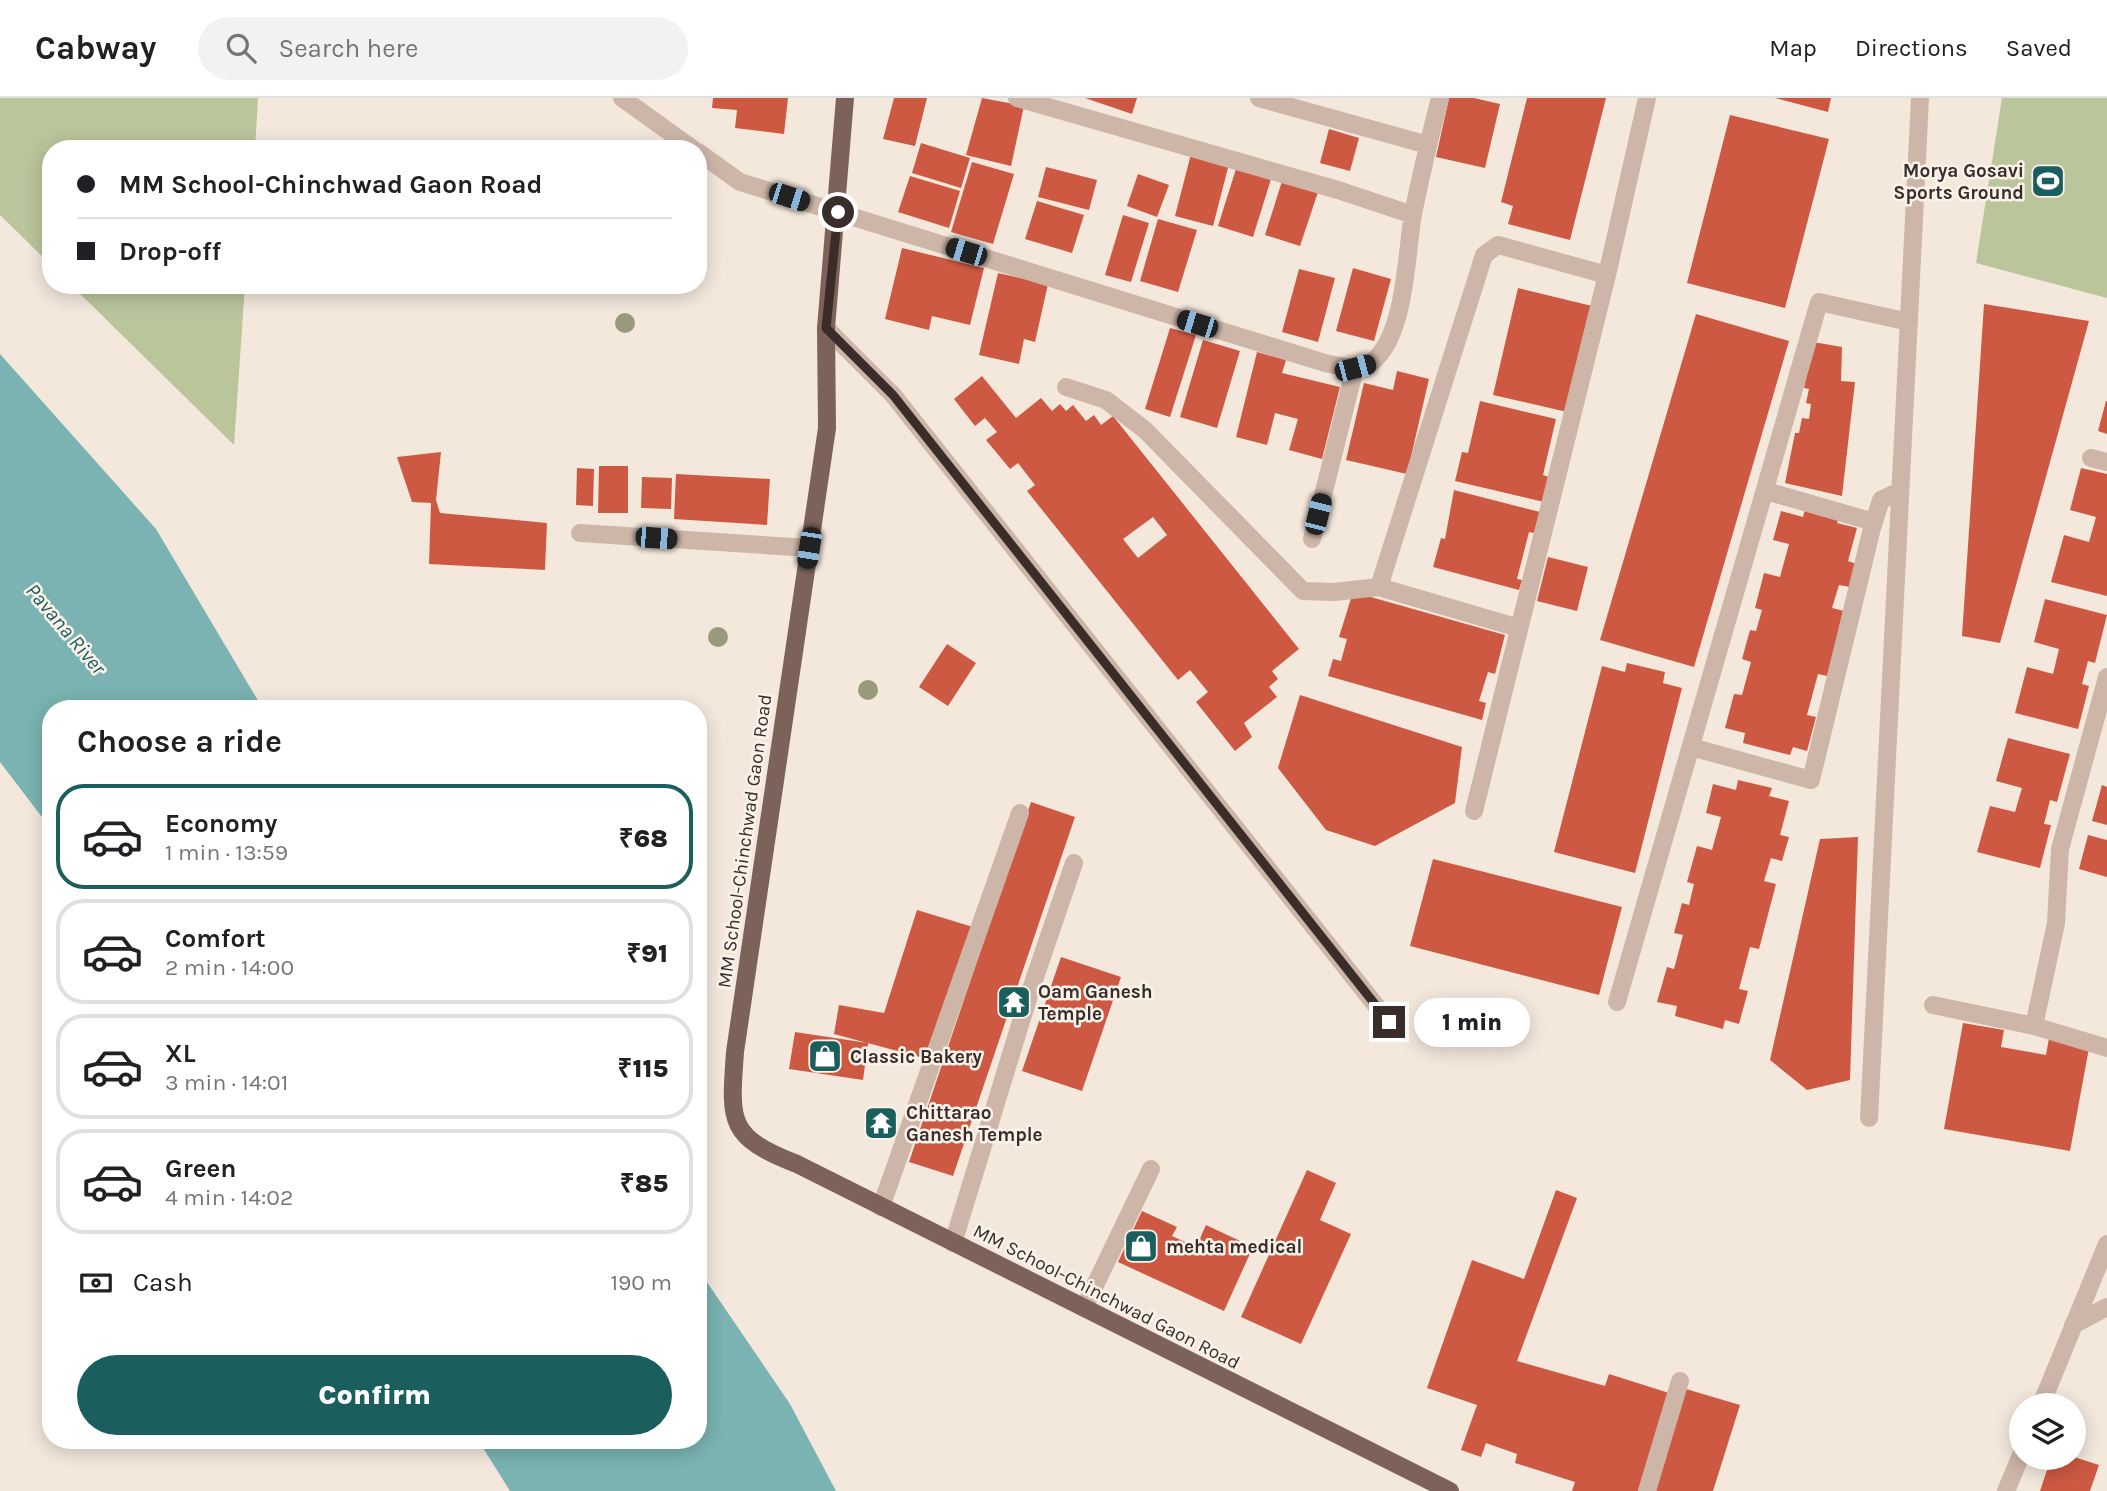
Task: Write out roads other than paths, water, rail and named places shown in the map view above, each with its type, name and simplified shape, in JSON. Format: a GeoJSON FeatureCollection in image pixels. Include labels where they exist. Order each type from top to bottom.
{"type":"FeatureCollection","features":[{"type":"Feature","properties":{"kind":"main road","name":"MM School-Chinchwad Gaon Road"},"geometry":{"type":"LineString","coordinates":[[845,98],[838,212],[826,328],[827,428],[735,1052],[731,1107],[741,1130],[762,1151],[881,1207],[1450,1491]]}},
{"type":"Feature","properties":{"kind":"street"},"geometry":{"type":"LineString","coordinates":[[622,98],[680,140]]}},
{"type":"Feature","properties":{"kind":"street"},"geometry":{"type":"LineString","coordinates":[[1017,98],[1338,190],[1413,215]]}},
{"type":"Feature","properties":{"kind":"street"},"geometry":{"type":"LineString","coordinates":[[1259,98],[1428,145]]}},
{"type":"Feature","properties":{"kind":"street"},"geometry":{"type":"LineString","coordinates":[[707,158],[740,182],[1325,363],[1355,368],[1370,364],[1384,350],[1399,310],[1413,215],[1440,98]]}},
{"type":"Feature","properties":{"kind":"street"},"geometry":{"type":"LineString","coordinates":[[1474,811],[1607,275],[1647,98]]}},
{"type":"Feature","properties":{"kind":"street"},"geometry":{"type":"LineString","coordinates":[[1869,1118],[1920,98]]}},
{"type":"Feature","properties":{"kind":"street"},"geometry":{"type":"LineString","coordinates":[[1379,587],[1484,255],[1499,245],[1607,275]]}},
{"type":"Feature","properties":{"kind":"street"},"geometry":{"type":"LineString","coordinates":[[1617,1002],[1819,302],[1909,322]]}},
{"type":"Feature","properties":{"kind":"street"},"geometry":{"type":"LineString","coordinates":[[826,328],[893,395],[1389,1022]]}},
{"type":"Feature","properties":{"kind":"street"},"geometry":{"type":"LineString","coordinates":[[1312,539],[1355,368]]}},
{"type":"Feature","properties":{"kind":"street"},"geometry":{"type":"LineString","coordinates":[[1066,387],[1106,400],[1145,430],[1303,591],[1334,592],[1379,587],[1519,628]]}},
{"type":"Feature","properties":{"kind":"street"},"geometry":{"type":"LineString","coordinates":[[1766,491],[1874,522]]}},
{"type":"Feature","properties":{"kind":"street"},"geometry":{"type":"LineString","coordinates":[[1691,747],[1811,780],[1874,522],[1881,500],[1900,491]]}},
{"type":"Feature","properties":{"kind":"street"},"geometry":{"type":"LineString","coordinates":[[580,533],[809,548]]}},
{"type":"Feature","properties":{"kind":"street"},"geometry":{"type":"LineString","coordinates":[[2034,1026],[2056,923],[2060,849],[2107,677]]}},
{"type":"Feature","properties":{"kind":"street"},"geometry":{"type":"LineString","coordinates":[[881,1207],[1020,813]]}},
{"type":"Feature","properties":{"kind":"street"},"geometry":{"type":"LineString","coordinates":[[953,1243],[1031,989],[1074,863]]}},
{"type":"Feature","properties":{"kind":"street"},"geometry":{"type":"LineString","coordinates":[[1933,1005],[2034,1026],[2107,1048]]}},
{"type":"Feature","properties":{"kind":"street"},"geometry":{"type":"LineString","coordinates":[[1084,1308],[1150,1169]]}},
{"type":"Feature","properties":{"kind":"street"},"geometry":{"type":"LineString","coordinates":[[2047,1393],[2107,1244]]}},
{"type":"Feature","properties":{"kind":"street"},"geometry":{"type":"LineString","coordinates":[[2073,1325],[2107,1307]]}},
{"type":"Feature","properties":{"kind":"street"},"geometry":{"type":"LineString","coordinates":[[1647,1491],[1679,1381]]}},
{"type":"Feature","properties":{"kind":"street"},"geometry":{"type":"LineString","coordinates":[[2006,1491],[2015,1470]]}},
{"type":"Feature","properties":{"kind":"water","name":"Pavana River"},"geometry":{"type":"Polygon","coordinates":[[[0,354],[156,529],[258,700],[42,700],[42,817],[0,762],[0,354]]]}},
{"type":"Feature","properties":{"kind":"water"},"geometry":{"type":"Polygon","coordinates":[[[707,1282],[790,1404],[836,1491],[510,1491],[484,1449],[707,1449],[707,1282]]]}},
{"type":"Feature","properties":{"kind":"place","name":"Morya Gosavi Sports Ground"},"geometry":{"type":"Point","coordinates":[2048,181]}},
{"type":"Feature","properties":{"kind":"place","name":"Oam Ganesh Temple"},"geometry":{"type":"Point","coordinates":[1014,1002]}},
{"type":"Feature","properties":{"kind":"place","name":"Classic Bakery"},"geometry":{"type":"Point","coordinates":[825,1056]}},
{"type":"Feature","properties":{"kind":"place","name":"Chittarao Ganesh Temple"},"geometry":{"type":"Point","coordinates":[881,1123]}},
{"type":"Feature","properties":{"kind":"place","name":"mehta medical"},"geometry":{"type":"Point","coordinates":[1141,1246]}}]}
